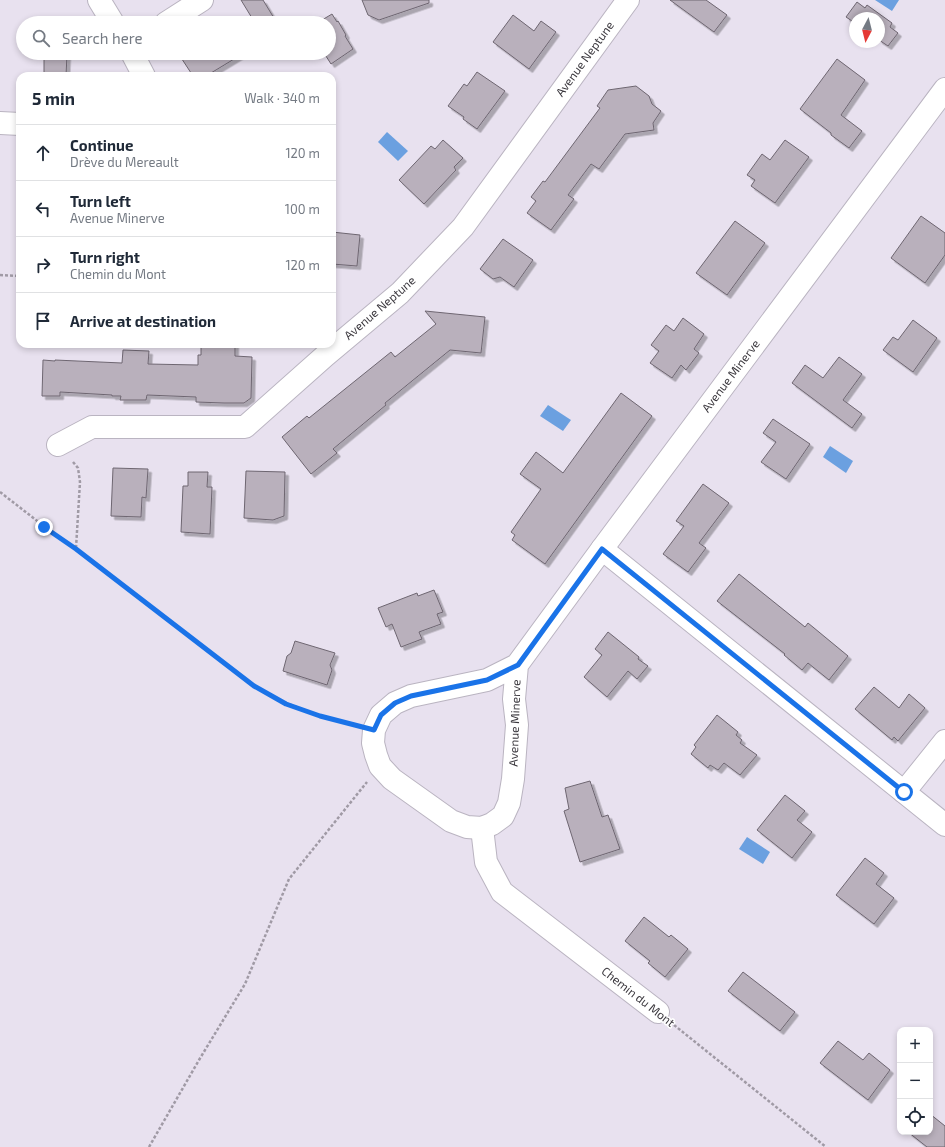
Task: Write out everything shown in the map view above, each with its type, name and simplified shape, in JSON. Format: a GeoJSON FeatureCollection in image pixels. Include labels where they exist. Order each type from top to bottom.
{"type":"FeatureCollection","features":[{"type":"Feature","properties":{"kind":"street"},"geometry":{"type":"LineString","coordinates":[[99,0],[109,16]]}},
{"type":"Feature","properties":{"kind":"street"},"geometry":{"type":"LineString","coordinates":[[177,16],[202,0]]}},
{"type":"Feature","properties":{"kind":"street","name":"Avenue Neptune"},"geometry":{"type":"LineString","coordinates":[[336,339],[400,294],[463,227],[628,0]]}},
{"type":"Feature","properties":{"kind":"street"},"geometry":{"type":"LineString","coordinates":[[136,60],[142,72]]}},
{"type":"Feature","properties":{"kind":"street","name":"Avenue Minerve"},"geometry":{"type":"LineString","coordinates":[[374,730],[381,715],[395,703],[411,696],[487,680],[518,665],[602,549],[945,89]]}},
{"type":"Feature","properties":{"kind":"street"},"geometry":{"type":"LineString","coordinates":[[0,123],[16,124]]}},
{"type":"Feature","properties":{"kind":"street","name":"Avenue Neptune"},"geometry":{"type":"LineString","coordinates":[[58,445],[92,427],[245,427],[322,349]]}},
{"type":"Feature","properties":{"kind":"street"},"geometry":{"type":"LineString","coordinates":[[602,549],[945,824]]}},
{"type":"Feature","properties":{"kind":"street","name":"Avenue Minerve"},"geometry":{"type":"LineString","coordinates":[[482,828],[492,824],[503,816],[509,803],[513,779],[517,725],[514,699],[518,665]]}},
{"type":"Feature","properties":{"kind":"street"},"geometry":{"type":"LineString","coordinates":[[374,730],[373,742],[380,766],[392,779],[451,822],[467,827],[482,828]]}},
{"type":"Feature","properties":{"kind":"street"},"geometry":{"type":"LineString","coordinates":[[904,792],[945,741]]}},
{"type":"Feature","properties":{"kind":"street","name":"Chemin du Mont"},"geometry":{"type":"LineString","coordinates":[[482,828],[486,862],[502,892],[658,1012]]}},
{"type":"Feature","properties":{"kind":"path"},"geometry":{"type":"LineString","coordinates":[[0,275],[16,276]]}},
{"type":"Feature","properties":{"kind":"path"},"geometry":{"type":"LineString","coordinates":[[58,445],[78,468],[80,482],[76,549]]}},
{"type":"Feature","properties":{"kind":"path"},"geometry":{"type":"LineString","coordinates":[[0,492],[254,686],[286,704],[320,716],[374,730]]}},
{"type":"Feature","properties":{"kind":"path"},"geometry":{"type":"LineString","coordinates":[[148,1147],[245,984],[289,879],[380,766]]}},
{"type":"Feature","properties":{"kind":"path","name":"Chemin du Mont"},"geometry":{"type":"LineString","coordinates":[[658,1012],[826,1147]]}},
{"type":"Feature","properties":{"kind":"water"},"geometry":{"type":"Polygon","coordinates":[[[875,0],[899,0],[892,11],[875,0]]]}},
{"type":"Feature","properties":{"kind":"water"},"geometry":{"type":"Polygon","coordinates":[[[387,132],[408,151],[398,161],[378,142],[387,132]]]}},
{"type":"Feature","properties":{"kind":"water"},"geometry":{"type":"Polygon","coordinates":[[[548,405],[571,420],[563,431],[540,416],[548,405]]]}},
{"type":"Feature","properties":{"kind":"water"},"geometry":{"type":"Polygon","coordinates":[[[830,446],[853,461],[846,473],[823,457],[830,446]]]}},
{"type":"Feature","properties":{"kind":"water"},"geometry":{"type":"Polygon","coordinates":[[[747,837],[770,852],[763,864],[739,849],[747,837]]]}},
{"type":"Feature","properties":{"kind":"building"},"geometry":{"type":"Polygon","coordinates":[[[241,0],[263,0],[273,16],[251,16],[241,0]]]}},
{"type":"Feature","properties":{"kind":"building"},"geometry":{"type":"Polygon","coordinates":[[[362,0],[429,0],[429,3],[379,20],[368,15],[362,0]]]}},
{"type":"Feature","properties":{"kind":"building"},"geometry":{"type":"Polygon","coordinates":[[[670,0],[706,0],[727,15],[714,32],[670,0]]]}},
{"type":"Feature","properties":{"kind":"building"},"geometry":{"type":"Polygon","coordinates":[[[857,2],[865,8],[867,5],[877,12],[850,12],[857,2]]]}},
{"type":"Feature","properties":{"kind":"building"},"geometry":{"type":"Polygon","coordinates":[[[513,15],[534,31],[541,21],[556,32],[529,69],[493,42],[513,15]]]}},
{"type":"Feature","properties":{"kind":"building"},"geometry":{"type":"Polygon","coordinates":[[[885,18],[892,23],[890,27],[898,33],[888,46],[885,44],[885,18]]]}},
{"type":"Feature","properties":{"kind":"building"},"geometry":{"type":"Polygon","coordinates":[[[336,20],[337,22],[338,21],[353,49],[331,64],[328,60],[336,60],[336,20]]]}},
{"type":"Feature","properties":{"kind":"building"},"geometry":{"type":"Polygon","coordinates":[[[837,59],[865,80],[841,115],[862,131],[849,148],[800,109],[837,59]]]}},
{"type":"Feature","properties":{"kind":"building"},"geometry":{"type":"Polygon","coordinates":[[[44,60],[67,60],[66,72],[44,72],[44,60]]]}},
{"type":"Feature","properties":{"kind":"building"},"geometry":{"type":"Polygon","coordinates":[[[183,60],[232,60],[213,72],[190,72],[183,60]]]}},
{"type":"Feature","properties":{"kind":"building"},"geometry":{"type":"Polygon","coordinates":[[[477,72],[505,91],[477,129],[463,119],[464,117],[448,106],[464,84],[467,86],[477,72]]]}},
{"type":"Feature","properties":{"kind":"building"},"geometry":{"type":"Polygon","coordinates":[[[636,86],[649,96],[652,104],[661,111],[653,123],[654,130],[625,134],[599,169],[591,164],[568,195],[574,199],[551,230],[527,213],[536,201],[531,197],[543,181],[545,182],[600,108],[597,106],[608,90],[636,86]]]}},
{"type":"Feature","properties":{"kind":"building"},"geometry":{"type":"Polygon","coordinates":[[[443,140],[463,158],[454,167],[456,170],[424,204],[399,180],[431,146],[435,149],[443,140]]]}},
{"type":"Feature","properties":{"kind":"building"},"geometry":{"type":"Polygon","coordinates":[[[785,140],[809,157],[775,203],[751,186],[755,180],[747,175],[762,154],[770,160],[785,140]]]}},
{"type":"Feature","properties":{"kind":"building"},"geometry":{"type":"Polygon","coordinates":[[[921,216],[945,233],[945,255],[925,283],[891,258],[921,216]]]}},
{"type":"Feature","properties":{"kind":"building"},"geometry":{"type":"Polygon","coordinates":[[[735,221],[765,243],[727,295],[696,273],[735,221]]]}},
{"type":"Feature","properties":{"kind":"building"},"geometry":{"type":"Polygon","coordinates":[[[336,232],[360,235],[357,266],[336,264],[336,232]]]}},
{"type":"Feature","properties":{"kind":"building"},"geometry":{"type":"Polygon","coordinates":[[[503,239],[533,260],[514,287],[500,277],[493,279],[480,269],[503,239]]]}},
{"type":"Feature","properties":{"kind":"building"},"geometry":{"type":"Polygon","coordinates":[[[425,311],[485,317],[481,353],[450,350],[385,403],[386,405],[333,449],[337,453],[311,474],[282,437],[307,416],[309,418],[391,352],[395,357],[436,324],[425,311]]]}},
{"type":"Feature","properties":{"kind":"building"},"geometry":{"type":"Polygon","coordinates":[[[683,318],[704,334],[694,349],[699,353],[686,370],[681,365],[672,378],[650,363],[659,351],[651,345],[666,325],[674,331],[683,318]]]}},
{"type":"Feature","properties":{"kind":"building"},"geometry":{"type":"Polygon","coordinates":[[[913,320],[937,338],[913,372],[883,350],[893,337],[898,340],[913,320]]]}},
{"type":"Feature","properties":{"kind":"building"},"geometry":{"type":"Polygon","coordinates":[[[201,348],[235,348],[235,356],[252,357],[251,398],[244,403],[224,403],[196,402],[196,397],[147,395],[146,400],[120,400],[121,396],[60,392],[60,396],[42,396],[43,360],[122,363],[123,350],[149,351],[148,364],[198,365],[198,355],[201,355],[201,348]]]}},
{"type":"Feature","properties":{"kind":"building"},"geometry":{"type":"Polygon","coordinates":[[[839,357],[862,374],[843,400],[862,414],[852,428],[792,383],[805,365],[823,378],[839,357]]]}},
{"type":"Feature","properties":{"kind":"building"},"geometry":{"type":"Polygon","coordinates":[[[621,393],[652,416],[545,564],[512,540],[515,535],[511,532],[541,489],[520,474],[536,452],[563,473],[621,393]]]}},
{"type":"Feature","properties":{"kind":"building"},"geometry":{"type":"Polygon","coordinates":[[[773,419],[810,444],[786,479],[761,462],[776,442],[763,433],[773,419]]]}},
{"type":"Feature","properties":{"kind":"building"},"geometry":{"type":"Polygon","coordinates":[[[113,468],[148,469],[146,498],[142,497],[141,517],[111,516],[113,468]]]}},
{"type":"Feature","properties":{"kind":"building"},"geometry":{"type":"Polygon","coordinates":[[[246,471],[285,472],[284,516],[273,520],[244,518],[246,471]]]}},
{"type":"Feature","properties":{"kind":"building"},"geometry":{"type":"Polygon","coordinates":[[[188,472],[208,472],[207,487],[212,487],[210,534],[181,532],[183,486],[188,486],[188,472]]]}},
{"type":"Feature","properties":{"kind":"building"},"geometry":{"type":"Polygon","coordinates":[[[703,484],[729,503],[699,543],[706,548],[688,572],[663,554],[684,526],[676,521],[703,484]]]}},
{"type":"Feature","properties":{"kind":"building"},"geometry":{"type":"Polygon","coordinates":[[[739,574],[805,627],[808,623],[848,656],[829,680],[808,663],[802,670],[784,655],[785,654],[717,601],[739,574]]]}},
{"type":"Feature","properties":{"kind":"building"},"geometry":{"type":"Polygon","coordinates":[[[434,590],[443,612],[437,614],[441,624],[419,632],[422,639],[401,647],[392,624],[386,627],[378,608],[417,593],[418,596],[434,590]]]}},
{"type":"Feature","properties":{"kind":"building"},"geometry":{"type":"Polygon","coordinates":[[[608,632],[648,666],[637,679],[628,671],[607,697],[584,677],[602,655],[595,649],[608,632]]]}},
{"type":"Feature","properties":{"kind":"building"},"geometry":{"type":"Polygon","coordinates":[[[295,641],[335,653],[330,665],[332,670],[327,685],[283,671],[287,656],[291,653],[295,641]]]}},
{"type":"Feature","properties":{"kind":"building"},"geometry":{"type":"Polygon","coordinates":[[[874,687],[899,708],[909,694],[925,708],[898,741],[894,737],[892,740],[855,709],[874,687]]]}},
{"type":"Feature","properties":{"kind":"building"},"geometry":{"type":"Polygon","coordinates":[[[717,715],[738,732],[736,735],[742,740],[740,743],[757,755],[740,775],[724,763],[718,770],[710,765],[708,768],[691,754],[696,747],[694,745],[717,715]]]}},
{"type":"Feature","properties":{"kind":"building"},"geometry":{"type":"Polygon","coordinates":[[[590,781],[602,817],[608,815],[620,849],[580,862],[564,811],[569,809],[565,788],[590,781]]]}},
{"type":"Feature","properties":{"kind":"building"},"geometry":{"type":"Polygon","coordinates":[[[785,795],[805,811],[797,820],[812,832],[792,858],[757,830],[785,795]]]}},
{"type":"Feature","properties":{"kind":"building"},"geometry":{"type":"Polygon","coordinates":[[[865,858],[884,873],[876,884],[894,898],[874,924],[836,895],[865,858]]]}},
{"type":"Feature","properties":{"kind":"building"},"geometry":{"type":"Polygon","coordinates":[[[644,917],[669,937],[671,935],[688,949],[665,977],[648,963],[650,961],[625,941],[644,917]]]}},
{"type":"Feature","properties":{"kind":"building"},"geometry":{"type":"Polygon","coordinates":[[[743,972],[795,1012],[780,1031],[728,991],[743,972]]]}},
{"type":"Feature","properties":{"kind":"building"},"geometry":{"type":"Polygon","coordinates":[[[838,1041],[863,1060],[869,1053],[890,1070],[868,1100],[820,1063],[838,1041]]]}},
{"type":"Feature","properties":{"kind":"building"},"geometry":{"type":"Polygon","coordinates":[[[933,1116],[945,1126],[945,1147],[927,1147],[912,1135],[933,1135],[933,1116]]]}},
{"type":"Feature","properties":{"kind":"route"},"geometry":{"type":"LineString","coordinates":[[44,527],[76,549],[165,616],[254,686],[286,704],[320,716],[374,730],[381,715],[395,703],[411,696],[487,680],[518,665],[602,549],[904,792]]}}]}
